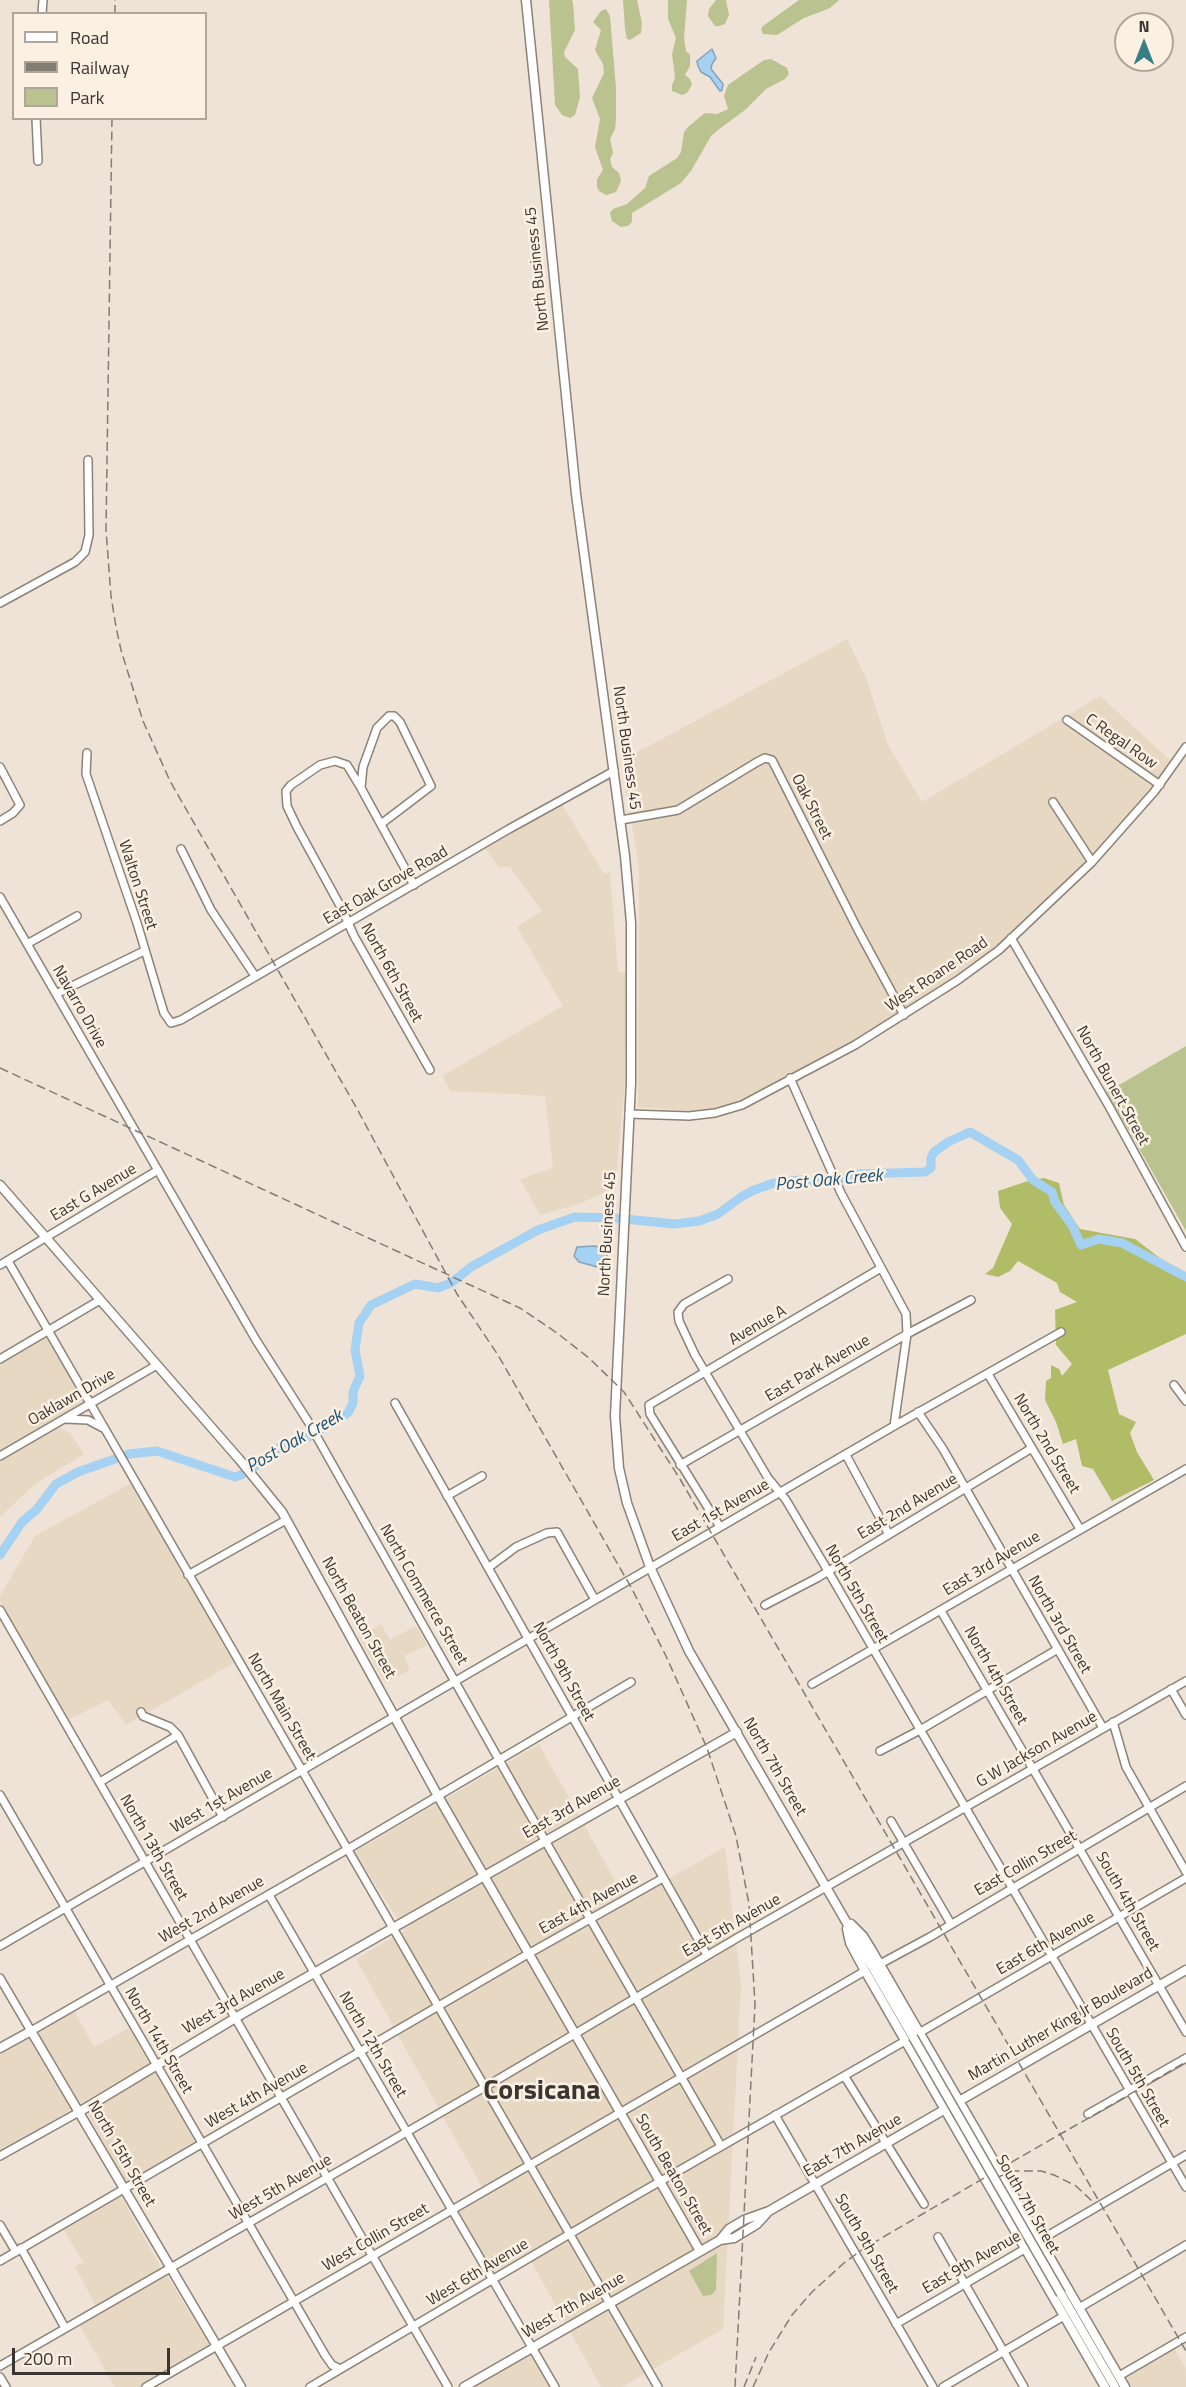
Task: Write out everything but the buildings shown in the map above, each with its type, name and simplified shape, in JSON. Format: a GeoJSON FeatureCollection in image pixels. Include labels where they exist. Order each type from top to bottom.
{"type":"FeatureCollection","features":[{"type":"Feature","properties":{"kind":"main road","name":"North Business 45"},"geometry":{"type":"LineString","coordinates":[[526,0],[576,494],[621,820],[632,933],[629,1114],[615,1416],[619,1468],[627,1503]]}},
{"type":"Feature","properties":{"kind":"main road","name":"North Beaton Street"},"geometry":{"type":"LineString","coordinates":[[0,1185],[239,1459],[286,1520],[438,1796],[620,2113]]}},
{"type":"Feature","properties":{"kind":"main road","name":"North 7th Street"},"geometry":{"type":"LineString","coordinates":[[627,1503],[650,1567],[689,1651],[912,2037]]}},
{"type":"Feature","properties":{"kind":"main road","name":"East 3rd Avenue"},"geometry":{"type":"LineString","coordinates":[[484,1875],[737,1732]]}},
{"type":"Feature","properties":{"kind":"main road","name":"West 3rd Avenue"},"geometry":{"type":"LineString","coordinates":[[79,2112],[234,2018],[484,1875]]}},
{"type":"Feature","properties":{"kind":"main road"},"geometry":{"type":"LineString","coordinates":[[844,1917],[863,1936],[880,1964],[912,2037],[952,2106],[1024,2248],[1103,2386]]}},
{"type":"Feature","properties":{"kind":"main road"},"geometry":{"type":"LineString","coordinates":[[844,1917],[850,1943],[865,1971],[912,2037],[952,2106],[1039,2240],[1125,2387]]}},
{"type":"Feature","properties":{"kind":"main road","name":"Martin Luther King Jr Boulevard"},"geometry":{"type":"LineString","coordinates":[[952,2106],[1186,1970]]}},
{"type":"Feature","properties":{"kind":"main road","name":"West 2nd Avenue"},"geometry":{"type":"LineString","coordinates":[[0,2048],[31,2031]]}},
{"type":"Feature","properties":{"kind":"main road","name":"North 15th Street"},"geometry":{"type":"LineString","coordinates":[[31,2031],[241,2387]]}},
{"type":"Feature","properties":{"kind":"main road","name":"South 7th Street"},"geometry":{"type":"LineString","coordinates":[[912,2037],[1115,2387]]}},
{"type":"Feature","properties":{"kind":"main road","name":"East 7th Avenue"},"geometry":{"type":"LineString","coordinates":[[700,2251],[720,2240],[729,2229],[744,2220],[769,2211],[952,2106]]}},
{"type":"Feature","properties":{"kind":"main road","name":"South Beaton Street"},"geometry":{"type":"LineString","coordinates":[[620,2113],[700,2251]]}},
{"type":"Feature","properties":{"kind":"main road","name":"West 7th Avenue"},"geometry":{"type":"LineString","coordinates":[[464,2387],[700,2251]]}},
{"type":"Feature","properties":{"kind":"street"},"geometry":{"type":"LineString","coordinates":[[36,120],[38,161]]}},
{"type":"Feature","properties":{"kind":"street"},"geometry":{"type":"LineString","coordinates":[[0,603],[75,562],[85,552],[89,535],[88,460]]}},
{"type":"Feature","properties":{"kind":"street"},"geometry":{"type":"LineString","coordinates":[[381,824],[430,788],[430,781],[400,722],[394,716],[380,723],[371,741],[363,767],[361,788],[414,885]]}},
{"type":"Feature","properties":{"kind":"street","name":"C Regal Row"},"geometry":{"type":"LineString","coordinates":[[1067,720],[1160,785]]}},
{"type":"Feature","properties":{"kind":"street","name":"West Roane Road"},"geometry":{"type":"LineString","coordinates":[[629,1114],[689,1116],[715,1113],[742,1105],[855,1045],[904,1015],[978,966],[1092,862],[1160,785],[1186,747]]}},
{"type":"Feature","properties":{"kind":"street","name":"Walton Street"},"geometry":{"type":"LineString","coordinates":[[87,753],[86,774],[166,1018],[171,1023]]}},
{"type":"Feature","properties":{"kind":"street","name":"Oak Street"},"geometry":{"type":"LineString","coordinates":[[621,820],[678,810],[757,762],[765,758],[772,760],[904,1015]]}},
{"type":"Feature","properties":{"kind":"street","name":"North 6th Street"},"geometry":{"type":"LineString","coordinates":[[361,788],[346,765],[335,761],[314,769],[286,790],[287,806],[348,923],[430,1070]]}},
{"type":"Feature","properties":{"kind":"street"},"geometry":{"type":"LineString","coordinates":[[0,767],[20,805],[13,813],[0,821]]}},
{"type":"Feature","properties":{"kind":"street","name":"East Oak Grove Road"},"geometry":{"type":"LineString","coordinates":[[171,1023],[181,1020],[614,771]]}},
{"type":"Feature","properties":{"kind":"street"},"geometry":{"type":"LineString","coordinates":[[1053,802],[1092,862]]}},
{"type":"Feature","properties":{"kind":"street"},"geometry":{"type":"LineString","coordinates":[[181,849],[211,910],[255,976]]}},
{"type":"Feature","properties":{"kind":"street","name":"Navarro Drive"},"geometry":{"type":"LineString","coordinates":[[0,897],[135,1130]]}},
{"type":"Feature","properties":{"kind":"street"},"geometry":{"type":"LineString","coordinates":[[27,944],[77,916]]}},
{"type":"Feature","properties":{"kind":"street","name":"North Bunert Street"},"geometry":{"type":"LineString","coordinates":[[1011,938],[1110,1108],[1186,1247]]}},
{"type":"Feature","properties":{"kind":"street"},"geometry":{"type":"LineString","coordinates":[[56,994],[144,951]]}},
{"type":"Feature","properties":{"kind":"street"},"geometry":{"type":"LineString","coordinates":[[790,1078],[841,1193],[903,1306],[907,1334],[894,1426]]}},
{"type":"Feature","properties":{"kind":"street","name":"North Commerce Street"},"geometry":{"type":"LineString","coordinates":[[135,1130],[256,1340],[324,1449],[721,2146]]}},
{"type":"Feature","properties":{"kind":"street","name":"East G Avenue"},"geometry":{"type":"LineString","coordinates":[[0,1265],[158,1170]]}},
{"type":"Feature","properties":{"kind":"street","name":"North Main Street"},"geometry":{"type":"LineString","coordinates":[[8,1261],[658,2387]]}},
{"type":"Feature","properties":{"kind":"street","name":"Avenue A"},"geometry":{"type":"LineString","coordinates":[[680,1465],[650,1414],[649,1407],[705,1371],[881,1268]]}},
{"type":"Feature","properties":{"kind":"street","name":"North 5th Street"},"geometry":{"type":"LineString","coordinates":[[728,1279],[684,1304],[678,1315],[682,1329],[768,1478],[780,1493],[828,1571],[1011,1887]]}},
{"type":"Feature","properties":{"kind":"street"},"geometry":{"type":"LineString","coordinates":[[0,1359],[100,1300]]}},
{"type":"Feature","properties":{"kind":"street","name":"East Park Avenue"},"geometry":{"type":"LineString","coordinates":[[680,1465],[907,1334],[971,1300]]}},
{"type":"Feature","properties":{"kind":"street","name":"East 1st Avenue"},"geometry":{"type":"LineString","coordinates":[[396,1717],[650,1567],[1061,1332]]}},
{"type":"Feature","properties":{"kind":"street","name":"Oaklawn Drive"},"geometry":{"type":"LineString","coordinates":[[0,1456],[157,1365]]}},
{"type":"Feature","properties":{"kind":"street","name":"North 2nd Street"},"geometry":{"type":"LineString","coordinates":[[988,1374],[1080,1529]]}},
{"type":"Feature","properties":{"kind":"street"},"geometry":{"type":"LineString","coordinates":[[1174,1385],[1186,1401]]}},
{"type":"Feature","properties":{"kind":"street","name":"North 9th Street"},"geometry":{"type":"LineString","coordinates":[[395,1402],[707,1956]]}},
{"type":"Feature","properties":{"kind":"street","name":"North 3rd Street"},"geometry":{"type":"LineString","coordinates":[[918,1412],[1104,1728]]}},
{"type":"Feature","properties":{"kind":"street"},"geometry":{"type":"LineString","coordinates":[[63,1419],[88,1420],[104,1429]]}},
{"type":"Feature","properties":{"kind":"street","name":"East 2nd Avenue"},"geometry":{"type":"LineString","coordinates":[[765,1605],[828,1571],[1032,1448]]}},
{"type":"Feature","properties":{"kind":"street"},"geometry":{"type":"LineString","coordinates":[[846,1455],[888,1533]]}},
{"type":"Feature","properties":{"kind":"street"},"geometry":{"type":"LineString","coordinates":[[680,1465],[720,1527]]}},
{"type":"Feature","properties":{"kind":"street","name":"East 3rd Avenue"},"geometry":{"type":"LineString","coordinates":[[812,1684],[1186,1468]]}},
{"type":"Feature","properties":{"kind":"street"},"geometry":{"type":"LineString","coordinates":[[447,1496],[482,1476]]}},
{"type":"Feature","properties":{"kind":"street"},"geometry":{"type":"LineString","coordinates":[[188,1575],[286,1520]]}},
{"type":"Feature","properties":{"kind":"street"},"geometry":{"type":"LineString","coordinates":[[488,1568],[516,1547],[547,1533],[557,1532],[595,1600]]}},
{"type":"Feature","properties":{"kind":"street","name":"North 13th Street"},"geometry":{"type":"LineString","coordinates":[[0,1610],[448,2387]]}},
{"type":"Feature","properties":{"kind":"street","name":"North 4th Street"},"geometry":{"type":"LineString","coordinates":[[941,1611],[1080,1848]]}},
{"type":"Feature","properties":{"kind":"street"},"geometry":{"type":"LineString","coordinates":[[880,1751],[920,1731],[1058,1649]]}},
{"type":"Feature","properties":{"kind":"street","name":"G W Jackson Avenue"},"geometry":{"type":"LineString","coordinates":[[903,1844],[1186,1681]]}},
{"type":"Feature","properties":{"kind":"street"},"geometry":{"type":"LineString","coordinates":[[438,1796],[631,1682]]}},
{"type":"Feature","properties":{"kind":"street"},"geometry":{"type":"LineString","coordinates":[[1171,1689],[1186,1715]]}},
{"type":"Feature","properties":{"kind":"street"},"geometry":{"type":"LineString","coordinates":[[141,1712],[143,1716],[170,1726],[178,1735],[223,1816]]}},
{"type":"Feature","properties":{"kind":"street","name":"West 1st Avenue"},"geometry":{"type":"LineString","coordinates":[[0,1946],[396,1717]]}},
{"type":"Feature","properties":{"kind":"street"},"geometry":{"type":"LineString","coordinates":[[1113,1722],[1126,1767],[1186,1872]]}},
{"type":"Feature","properties":{"kind":"street"},"geometry":{"type":"LineString","coordinates":[[100,1782],[178,1735]]}},
{"type":"Feature","properties":{"kind":"street","name":"East Collin Street"},"geometry":{"type":"LineString","coordinates":[[880,1964],[1186,1786]]}},
{"type":"Feature","properties":{"kind":"street","name":"North 14th Street"},"geometry":{"type":"LineString","coordinates":[[0,1795],[328,2360],[335,2368],[340,2369]]}},
{"type":"Feature","properties":{"kind":"street","name":"West 2nd Avenue"},"geometry":{"type":"LineString","coordinates":[[31,2031],[438,1796]]}},
{"type":"Feature","properties":{"kind":"street"},"geometry":{"type":"LineString","coordinates":[[891,1821],[951,1924]]}},
{"type":"Feature","properties":{"kind":"street","name":"East 5th Avenue"},"geometry":{"type":"LineString","coordinates":[[575,2033],[903,1844]]}},
{"type":"Feature","properties":{"kind":"street","name":"South 4th Street"},"geometry":{"type":"LineString","coordinates":[[1080,1848],[1186,2032]]}},
{"type":"Feature","properties":{"kind":"street","name":"East 4th Avenue"},"geometry":{"type":"LineString","coordinates":[[528,1954],[663,1878]]}},
{"type":"Feature","properties":{"kind":"street","name":"East 6th Avenue"},"geometry":{"type":"LineString","coordinates":[[660,2183],[1186,1878]]}},
{"type":"Feature","properties":{"kind":"street","name":"South 5th Street"},"geometry":{"type":"LineString","coordinates":[[1011,1887],[1186,2187]]}},
{"type":"Feature","properties":{"kind":"street","name":"North 12th Street"},"geometry":{"type":"LineString","coordinates":[[269,1895],[555,2387]]}},
{"type":"Feature","properties":{"kind":"street","name":"West 4th Avenue"},"geometry":{"type":"LineString","coordinates":[[0,2261],[528,1954]]}},
{"type":"Feature","properties":{"kind":"street"},"geometry":{"type":"LineString","coordinates":[[620,2113],[865,1971]]}},
{"type":"Feature","properties":{"kind":"street","name":"North 15th Street"},"geometry":{"type":"LineString","coordinates":[[0,1978],[31,2031]]}},
{"type":"Feature","properties":{"kind":"street","name":"West 5th Avenue"},"geometry":{"type":"LineString","coordinates":[[0,2366],[575,2033]]}},
{"type":"Feature","properties":{"kind":"street"},"geometry":{"type":"LineString","coordinates":[[1088,2114],[1186,2058]]}},
{"type":"Feature","properties":{"kind":"street"},"geometry":{"type":"LineString","coordinates":[[844,2077],[924,2204]]}},
{"type":"Feature","properties":{"kind":"street","name":"West 3rd Avenue"},"geometry":{"type":"LineString","coordinates":[[0,2156],[79,2112]]}},
{"type":"Feature","properties":{"kind":"street","name":"West Collin Street"},"geometry":{"type":"LineString","coordinates":[[146,2387],[620,2113]]}},
{"type":"Feature","properties":{"kind":"street","name":"South 9th Street"},"geometry":{"type":"LineString","coordinates":[[775,2115],[933,2387]]}},
{"type":"Feature","properties":{"kind":"street","name":"East 9th Avenue"},"geometry":{"type":"LineString","coordinates":[[896,2324],[1186,2155]]}},
{"type":"Feature","properties":{"kind":"street","name":"West 6th Avenue"},"geometry":{"type":"LineString","coordinates":[[310,2387],[660,2183]]}},
{"type":"Feature","properties":{"kind":"street"},"geometry":{"type":"LineString","coordinates":[[0,2225],[19,2250],[65,2328]]}},
{"type":"Feature","properties":{"kind":"street"},"geometry":{"type":"LineString","coordinates":[[938,2237],[1024,2387]]}},
{"type":"Feature","properties":{"kind":"street"},"geometry":{"type":"LineString","coordinates":[[1079,2308],[1186,2245]]}},
{"type":"Feature","properties":{"kind":"street"},"geometry":{"type":"LineString","coordinates":[[943,2387],[1064,2316]]}},
{"type":"Feature","properties":{"kind":"street"},"geometry":{"type":"LineString","coordinates":[[1119,2376],[1186,2337]]}},
{"type":"Feature","properties":{"kind":"street"},"geometry":{"type":"LineString","coordinates":[[0,2377],[6,2387]]}},
{"type":"Feature","properties":{"kind":"shaded area"},"geometry":{"type":"Polygon","coordinates":[[[847,639],[867,680],[888,745],[922,802],[1100,696],[1172,762],[1130,817],[1095,855],[985,958],[932,993],[827,1056],[732,1104],[711,1110],[694,1111],[638,1107],[639,867],[621,761],[847,639]]]}},
{"type":"Feature","properties":{"kind":"shaded area"},"geometry":{"type":"Polygon","coordinates":[[[562,804],[604,874],[610,872],[618,972],[626,973],[625,1081],[615,1188],[581,1203],[540,1215],[520,1179],[553,1168],[545,1096],[451,1091],[442,1076],[563,1006],[517,927],[542,911],[510,867],[499,867],[485,849],[562,804]]]}},
{"type":"Feature","properties":{"kind":"shaded area"},"geometry":{"type":"Polygon","coordinates":[[[47,1335],[84,1402],[0,1451],[0,1362],[47,1335]]]}},
{"type":"Feature","properties":{"kind":"shaded area"},"geometry":{"type":"Polygon","coordinates":[[[56,1426],[70,1433],[84,1454],[35,1484],[0,1517],[0,1458],[56,1426]]]}},
{"type":"Feature","properties":{"kind":"shaded area"},"geometry":{"type":"Polygon","coordinates":[[[133,1482],[234,1663],[126,1725],[108,1700],[68,1720],[0,1601],[0,1596],[35,1536],[133,1482]]]}},
{"type":"Feature","properties":{"kind":"shaded area"},"geometry":{"type":"Polygon","coordinates":[[[381,1624],[390,1640],[416,1626],[427,1645],[404,1656],[410,1670],[385,1683],[359,1637],[381,1624]]]}},
{"type":"Feature","properties":{"kind":"shaded area"},"geometry":{"type":"Polygon","coordinates":[[[539,1744],[627,1902],[725,1847],[741,1985],[723,2329],[622,2387],[601,2387],[527,2254],[493,2272],[459,2212],[487,2196],[356,1959],[405,1930],[354,1852],[539,1744]]]}},
{"type":"Feature","properties":{"kind":"shaded area"},"geometry":{"type":"Polygon","coordinates":[[[73,2009],[94,2047],[129,2028],[150,2064],[81,2103],[37,2031],[73,2009]]]}},
{"type":"Feature","properties":{"kind":"shaded area"},"geometry":{"type":"Polygon","coordinates":[[[28,2037],[71,2110],[0,2150],[0,2053],[28,2037]]]}},
{"type":"Feature","properties":{"kind":"shaded area"},"geometry":{"type":"Polygon","coordinates":[[[155,2071],[195,2142],[126,2183],[86,2110],[155,2071]]]}},
{"type":"Feature","properties":{"kind":"shaded area"},"geometry":{"type":"Polygon","coordinates":[[[119,2193],[161,2268],[96,2306],[75,2267],[83,2262],[62,2227],[119,2193]]]}},
{"type":"Feature","properties":{"kind":"shaded area"},"geometry":{"type":"Polygon","coordinates":[[[166,2274],[210,2346],[140,2387],[115,2387],[78,2323],[166,2274]]]}},
{"type":"Feature","properties":{"kind":"shaded area"},"geometry":{"type":"Polygon","coordinates":[[[1174,2348],[1186,2369],[1186,2387],[1128,2387],[1123,2377],[1174,2348]]]}},
{"type":"Feature","properties":{"kind":"shaded area"},"geometry":{"type":"Polygon","coordinates":[[[531,2353],[550,2387],[473,2387],[531,2353]]]}},
{"type":"Feature","properties":{"kind":"green space"},"geometry":{"type":"Polygon","coordinates":[[[549,0],[572,0],[573,3],[575,30],[564,52],[565,57],[578,69],[580,97],[575,115],[570,118],[562,115],[555,105],[549,0]]]}},
{"type":"Feature","properties":{"kind":"green space"},"geometry":{"type":"Polygon","coordinates":[[[623,0],[637,0],[642,23],[641,33],[630,40],[627,39],[625,29],[623,0]]]}},
{"type":"Feature","properties":{"kind":"green space"},"geometry":{"type":"Polygon","coordinates":[[[668,0],[687,0],[684,38],[686,51],[690,55],[690,66],[685,75],[690,79],[692,85],[687,93],[682,95],[672,91],[675,78],[672,54],[676,38],[668,19],[668,0]]]}},
{"type":"Feature","properties":{"kind":"green space"},"geometry":{"type":"Polygon","coordinates":[[[716,0],[726,0],[729,15],[725,24],[719,26],[715,26],[708,16],[709,9],[716,0]]]}},
{"type":"Feature","properties":{"kind":"green space"},"geometry":{"type":"Polygon","coordinates":[[[799,0],[839,0],[830,8],[804,18],[777,35],[763,34],[761,29],[763,26],[799,0]]]}},
{"type":"Feature","properties":{"kind":"green space"},"geometry":{"type":"Polygon","coordinates":[[[606,9],[610,16],[616,88],[616,119],[615,129],[610,139],[613,153],[610,159],[621,181],[616,192],[606,195],[597,187],[597,179],[603,170],[595,147],[600,119],[592,98],[604,73],[603,64],[595,50],[601,30],[593,22],[601,11],[606,9]]]}},
{"type":"Feature","properties":{"kind":"green space"},"geometry":{"type":"Polygon","coordinates":[[[771,59],[787,68],[789,74],[785,79],[766,89],[745,110],[711,136],[691,171],[681,183],[632,213],[632,222],[628,226],[621,227],[612,221],[610,213],[613,209],[627,204],[645,188],[649,176],[677,158],[681,152],[684,132],[689,126],[705,113],[717,114],[728,109],[724,96],[728,85],[764,60],[771,59]]]}},
{"type":"Feature","properties":{"kind":"green space"},"geometry":{"type":"Polygon","coordinates":[[[1186,1046],[1186,1231],[1107,1092],[1186,1046]]]}},
{"type":"Feature","properties":{"kind":"green space"},"geometry":{"type":"Polygon","coordinates":[[[1044,1178],[1059,1183],[1064,1205],[1080,1229],[1135,1239],[1186,1278],[1186,1334],[1108,1370],[1119,1414],[1136,1422],[1130,1433],[1137,1452],[1154,1480],[1112,1501],[1093,1469],[1082,1466],[1076,1439],[1063,1444],[1056,1422],[1045,1400],[1046,1381],[1051,1378],[1051,1365],[1059,1369],[1062,1376],[1072,1364],[1056,1345],[1055,1310],[1077,1302],[1060,1292],[1057,1283],[1018,1261],[1010,1271],[998,1277],[985,1274],[993,1268],[1012,1224],[1000,1208],[998,1191],[1044,1178]]]}},
{"type":"Feature","properties":{"kind":"green space"},"geometry":{"type":"Polygon","coordinates":[[[717,2253],[716,2290],[711,2295],[703,2296],[689,2271],[717,2253]]]}},
{"type":"Feature","properties":{"kind":"water"},"geometry":{"type":"Polygon","coordinates":[[[712,49],[716,58],[711,69],[723,84],[720,91],[710,77],[701,72],[697,61],[712,49]]]}},
{"type":"Feature","properties":{"kind":"water"},"geometry":{"type":"Polygon","coordinates":[[[577,1247],[605,1248],[608,1259],[605,1269],[579,1262],[574,1256],[577,1247]]]}},
{"type":"Feature","properties":{"kind":"waterway","name":"Post Oak Creek"},"geometry":{"type":"LineString","coordinates":[[0,1555],[22,1522],[37,1509],[56,1484],[78,1472],[129,1454],[157,1451],[235,1477],[274,1454],[281,1446],[301,1441],[320,1430],[348,1413],[353,1403],[353,1392],[360,1376],[355,1350],[359,1323],[371,1305],[415,1284],[438,1288],[451,1283],[471,1267],[538,1230],[575,1217],[675,1224],[699,1221],[718,1214],[754,1190],[774,1183],[800,1180],[828,1182],[858,1174],[925,1172],[931,1168],[931,1158],[934,1152],[948,1142],[970,1132],[1018,1160],[1033,1180],[1052,1192],[1055,1202],[1072,1225],[1081,1245],[1099,1239],[1122,1243],[1186,1277]]}},
{"type":"Feature","properties":{"kind":"railway"},"geometry":{"type":"LineString","coordinates":[[115,0],[115,12]]}},
{"type":"Feature","properties":{"kind":"railway"},"geometry":{"type":"LineString","coordinates":[[112,120],[106,530],[116,627],[143,721],[170,781],[356,1107],[457,1294],[498,1355],[632,1589],[666,1656],[707,1748],[736,1836],[749,1904],[755,2004],[735,2387]]}},
{"type":"Feature","properties":{"kind":"railway"},"geometry":{"type":"LineString","coordinates":[[0,1068],[520,1308],[589,1358],[624,1392],[680,1479],[1186,2351]]}},
{"type":"Feature","properties":{"kind":"railway"},"geometry":{"type":"LineString","coordinates":[[753,2387],[769,2352],[792,2315],[812,2292],[844,2263],[863,2249],[1186,2062]]}},
{"type":"Feature","properties":{"kind":"railway"},"geometry":{"type":"LineString","coordinates":[[998,2177],[1014,2171],[1041,2171],[1076,2186],[1094,2203]]}},
{"type":"Feature","properties":{"kind":"railway"},"geometry":{"type":"LineString","coordinates":[[744,2387],[756,2357]]}},
{"type":"Feature","properties":{"kind":"district","name":"Corsicana"},"geometry":{"type":"Point","coordinates":[542,2092]}}]}
